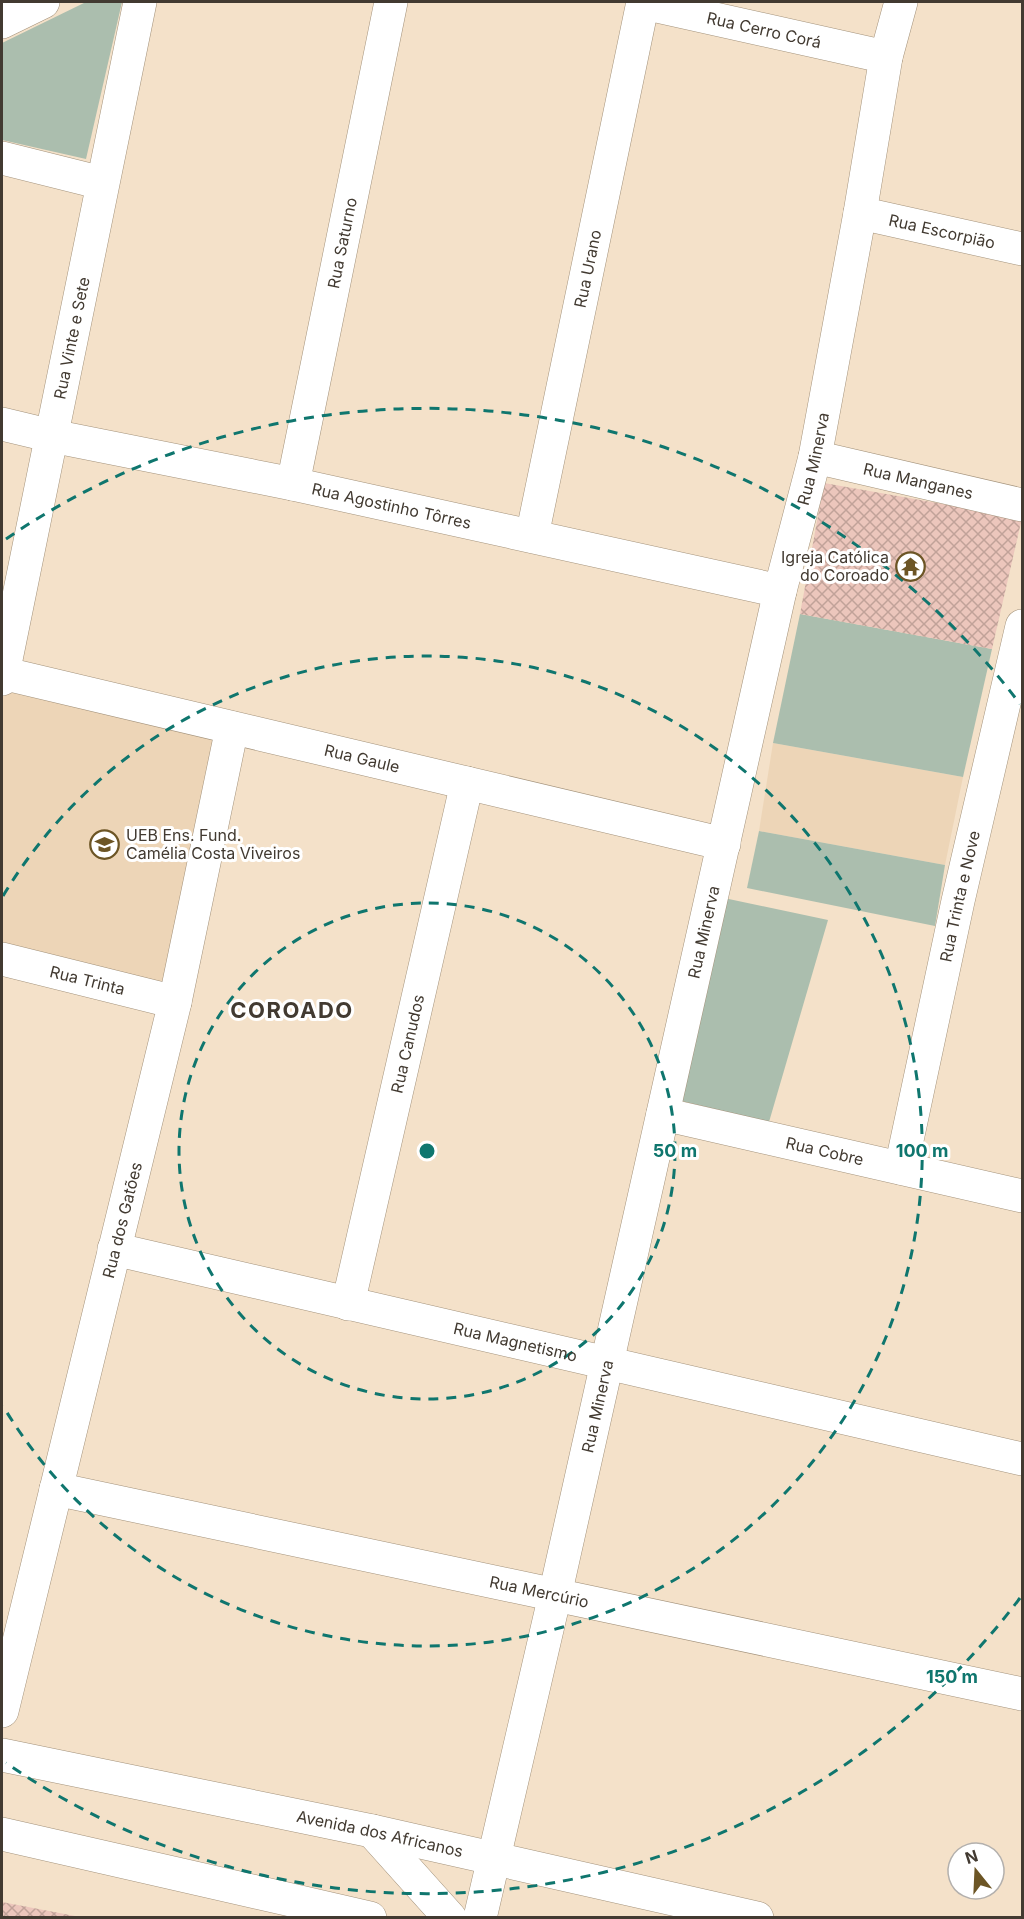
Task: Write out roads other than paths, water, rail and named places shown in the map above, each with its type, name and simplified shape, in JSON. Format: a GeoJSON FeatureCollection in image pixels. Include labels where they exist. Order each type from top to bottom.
{"type":"FeatureCollection","features":[{"type":"Feature","properties":{"kind":"street"},"geometry":{"type":"LineString","coordinates":[[2,22],[43,2]]}},
{"type":"Feature","properties":{"kind":"street","name":"Rua Vinte e Sete"},"geometry":{"type":"LineString","coordinates":[[2,675],[140,2]]}},
{"type":"Feature","properties":{"kind":"street","name":"Rua Saturno"},"geometry":{"type":"LineString","coordinates":[[293,484],[391,2]]}},
{"type":"Feature","properties":{"kind":"street","name":"Rua Cerro Corá"},"geometry":{"type":"LineString","coordinates":[[643,2],[886,57]]}},
{"type":"Feature","properties":{"kind":"street","name":"Rua Urano"},"geometry":{"type":"LineString","coordinates":[[532,536],[643,2]]}},
{"type":"Feature","properties":{"kind":"street","name":"Rua Minerva"},"geometry":{"type":"LineString","coordinates":[[480,1917],[555,1595],[780,591],[815,458],[886,57],[901,2]]}},
{"type":"Feature","properties":{"kind":"street"},"geometry":{"type":"LineString","coordinates":[[2,158],[102,183]]}},
{"type":"Feature","properties":{"kind":"street","name":"Rua Escorpião"},"geometry":{"type":"LineString","coordinates":[[860,213],[1023,249]]}},
{"type":"Feature","properties":{"kind":"street","name":"Rua Agostinho Tôrres"},"geometry":{"type":"LineString","coordinates":[[2,424],[293,484],[780,591]]}},
{"type":"Feature","properties":{"kind":"street","name":"Rua Manganes"},"geometry":{"type":"LineString","coordinates":[[815,458],[1023,505]]}},
{"type":"Feature","properties":{"kind":"street","name":"Rua Trinta e Nove"},"geometry":{"type":"LineString","coordinates":[[901,1168],[952,930],[1023,626]]}},
{"type":"Feature","properties":{"kind":"street","name":"Rua Gaule"},"geometry":{"type":"LineString","coordinates":[[2,675],[724,843]]}},
{"type":"Feature","properties":{"kind":"street","name":"Rua dos Gatões"},"geometry":{"type":"LineString","coordinates":[[2,1711],[175,1002],[232,728]]}},
{"type":"Feature","properties":{"kind":"street","name":"Rua Canudos"},"geometry":{"type":"LineString","coordinates":[[348,1304],[467,783]]}},
{"type":"Feature","properties":{"kind":"street","name":"Rua Trinta"},"geometry":{"type":"LineString","coordinates":[[2,959],[175,1002]]}},
{"type":"Feature","properties":{"kind":"street","name":"Rua Cobre"},"geometry":{"type":"LineString","coordinates":[[663,1114],[1023,1196]]}},
{"type":"Feature","properties":{"kind":"street","name":"Rua Magnetismo"},"geometry":{"type":"LineString","coordinates":[[114,1249],[1023,1459]]}},
{"type":"Feature","properties":{"kind":"street","name":"Rua Mercúrio"},"geometry":{"type":"LineString","coordinates":[[56,1489],[1023,1694]]}},
{"type":"Feature","properties":{"kind":"street","name":"Avenida dos Africanos"},"geometry":{"type":"LineString","coordinates":[[2,1755],[372,1831],[757,1917]]}},
{"type":"Feature","properties":{"kind":"street"},"geometry":{"type":"LineString","coordinates":[[372,1831],[450,1917]]}},
{"type":"Feature","properties":{"kind":"street"},"geometry":{"type":"LineString","coordinates":[[2,1834],[370,1917]]}},
{"type":"Feature","properties":{"kind":"place","name":"Igreja Católica do Coroado"},"geometry":{"type":"Point","coordinates":[910,566]}},
{"type":"Feature","properties":{"kind":"place","name":"UEB Ens. Fund. Camélia Costa Viveiros"},"geometry":{"type":"Point","coordinates":[105,844]}},
{"type":"Feature","properties":{"kind":"district","name":"COROADO"},"geometry":{"type":"Point","coordinates":[292,1010]}}]}
